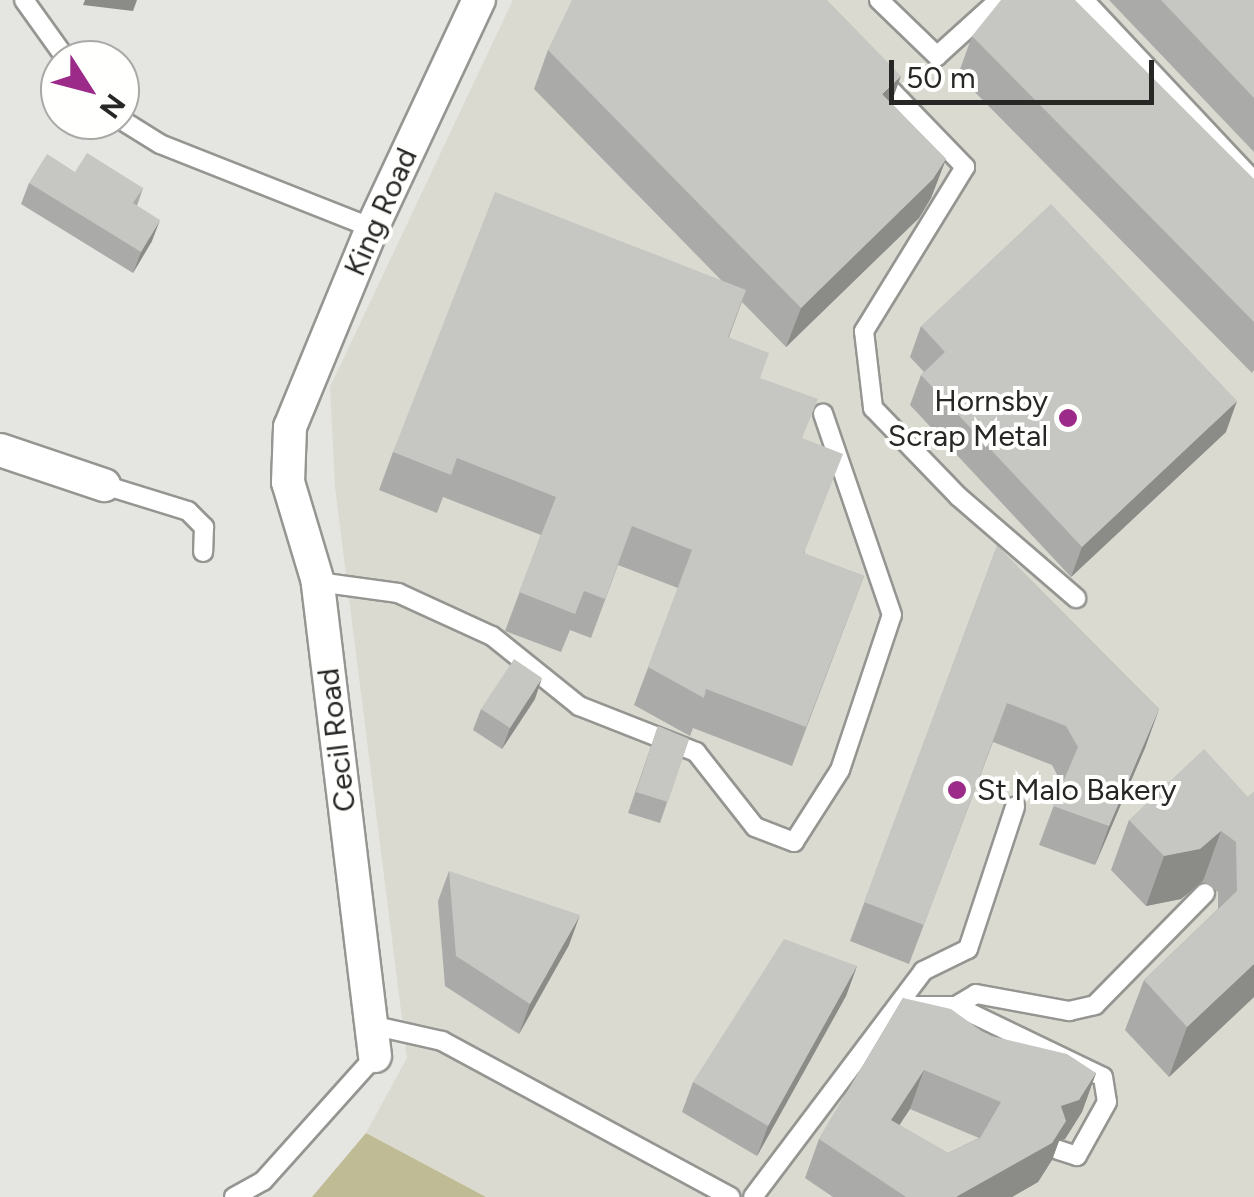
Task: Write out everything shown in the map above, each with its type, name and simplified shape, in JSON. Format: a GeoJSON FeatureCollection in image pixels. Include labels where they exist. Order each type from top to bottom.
{"type":"FeatureCollection","features":[{"type":"Feature","properties":{"kind":"street","name":"King Road"},"geometry":{"type":"LineString","coordinates":[[290,427],[372,228],[479,0]]}},
{"type":"Feature","properties":{"kind":"street","name":"Cecil Road"},"geometry":{"type":"LineString","coordinates":[[290,427],[288,482],[318,582],[373,1041]]}},
{"type":"Feature","properties":{"kind":"street"},"geometry":{"type":"LineString","coordinates":[[0,450],[104,485]]}},
{"type":"Feature","properties":{"kind":"lane"},"geometry":{"type":"LineString","coordinates":[[24,0],[53,40]]}},
{"type":"Feature","properties":{"kind":"lane"},"geometry":{"type":"LineString","coordinates":[[880,0],[937,56],[999,0]]}},
{"type":"Feature","properties":{"kind":"lane"},"geometry":{"type":"LineString","coordinates":[[1084,0],[1254,181]]}},
{"type":"Feature","properties":{"kind":"lane"},"geometry":{"type":"LineString","coordinates":[[860,58],[965,167],[864,330],[873,408],[959,497],[1076,598]]}},
{"type":"Feature","properties":{"kind":"lane"},"geometry":{"type":"LineString","coordinates":[[140,131],[160,144],[372,228]]}},
{"type":"Feature","properties":{"kind":"lane"},"geometry":{"type":"LineString","coordinates":[[318,582],[398,592],[492,636],[579,706],[696,752],[754,827],[794,842],[840,770],[892,615],[823,414]]}},
{"type":"Feature","properties":{"kind":"lane"},"geometry":{"type":"LineString","coordinates":[[104,485],[188,511],[204,527],[203,552]]}},
{"type":"Feature","properties":{"kind":"lane"},"geometry":{"type":"LineString","coordinates":[[754,1197],[923,970],[968,949],[1015,807]]}},
{"type":"Feature","properties":{"kind":"lane"},"geometry":{"type":"LineString","coordinates":[[956,1006],[976,994],[1069,1011],[1095,1006],[1205,894]]}},
{"type":"Feature","properties":{"kind":"lane"},"geometry":{"type":"LineString","coordinates":[[894,1006],[956,1006],[1103,1077],[1106,1102],[1077,1156],[1058,1150]]}},
{"type":"Feature","properties":{"kind":"lane"},"geometry":{"type":"LineString","coordinates":[[234,1197],[263,1181],[373,1041],[442,1041],[730,1197]]}},
{"type":"Feature","properties":{"kind":"shaded area"},"geometry":{"type":"Polygon","coordinates":[[[513,0],[1254,0],[1254,1197],[486,1197],[366,1133],[407,1058],[335,487],[330,387],[513,0]]]}},
{"type":"Feature","properties":{"kind":"shaded area"},"geometry":{"type":"Polygon","coordinates":[[[366,1133],[486,1197],[312,1197],[366,1133]]]}},
{"type":"Feature","properties":{"kind":"building"},"geometry":{"type":"Polygon","coordinates":[[[572,0],[827,0],[901,76],[882,94],[946,159],[933,179],[801,308],[548,50],[572,0]]]}},
{"type":"Feature","properties":{"kind":"building"},"geometry":{"type":"Polygon","coordinates":[[[1001,0],[1075,0],[1254,179],[1254,322],[972,36],[1001,0]]]}},
{"type":"Feature","properties":{"kind":"building"},"geometry":{"type":"Polygon","coordinates":[[[1161,0],[1254,0],[1254,98],[1161,0]]]}},
{"type":"Feature","properties":{"kind":"building"},"geometry":{"type":"Polygon","coordinates":[[[87,153],[143,188],[133,203],[160,220],[141,252],[29,183],[47,154],[75,172],[87,153]]]}},
{"type":"Feature","properties":{"kind":"building"},"geometry":{"type":"Polygon","coordinates":[[[495,192],[746,290],[728,337],[769,353],[760,378],[818,399],[802,438],[843,454],[804,553],[864,576],[806,727],[706,689],[704,698],[648,667],[692,550],[632,526],[605,599],[584,591],[575,614],[519,592],[556,497],[457,458],[451,475],[393,452],[495,192]]]}},
{"type":"Feature","properties":{"kind":"building","name":"Hornsby Scrap Metal"},"geometry":{"type":"Polygon","coordinates":[[[1051,204],[1237,401],[1082,547],[921,375],[945,352],[921,326],[1051,204]]]}},
{"type":"Feature","properties":{"kind":"building"},"geometry":{"type":"Polygon","coordinates":[[[997,546],[1159,709],[1109,826],[1053,806],[1078,747],[1066,726],[1007,703],[924,925],[864,902],[997,546]]]}},
{"type":"Feature","properties":{"kind":"building"},"geometry":{"type":"Polygon","coordinates":[[[514,659],[542,678],[510,728],[481,709],[514,659]]]}},
{"type":"Feature","properties":{"kind":"building"},"geometry":{"type":"Polygon","coordinates":[[[658,726],[689,739],[668,802],[636,792],[658,726]]]}},
{"type":"Feature","properties":{"kind":"building"},"geometry":{"type":"Polygon","coordinates":[[[1204,749],[1248,797],[1254,792],[1254,964],[1187,1027],[1144,980],[1237,891],[1236,842],[1221,831],[1200,849],[1164,856],[1129,820],[1204,749]]]}},
{"type":"Feature","properties":{"kind":"building"},"geometry":{"type":"Polygon","coordinates":[[[449,871],[580,915],[530,1004],[456,956],[449,871]]]}},
{"type":"Feature","properties":{"kind":"building"},"geometry":{"type":"Polygon","coordinates":[[[784,939],[857,966],[768,1126],[693,1082],[784,939]]]}},
{"type":"Feature","properties":{"kind":"building"},"geometry":{"type":"Polygon","coordinates":[[[903,998],[951,1009],[987,1035],[1067,1054],[1096,1073],[1079,1100],[1061,1106],[1066,1121],[1052,1143],[956,1197],[906,1197],[819,1139],[903,998]],[[924,1070],[891,1120],[948,1153],[980,1138],[1001,1102],[924,1070]]]}},
{"type":"Feature","properties":{"kind":"place","name":"Hornsby Scrap Metal"},"geometry":{"type":"Point","coordinates":[1068,418]}},
{"type":"Feature","properties":{"kind":"place","name":"St Malo Bakery"},"geometry":{"type":"Point","coordinates":[957,790]}}]}
